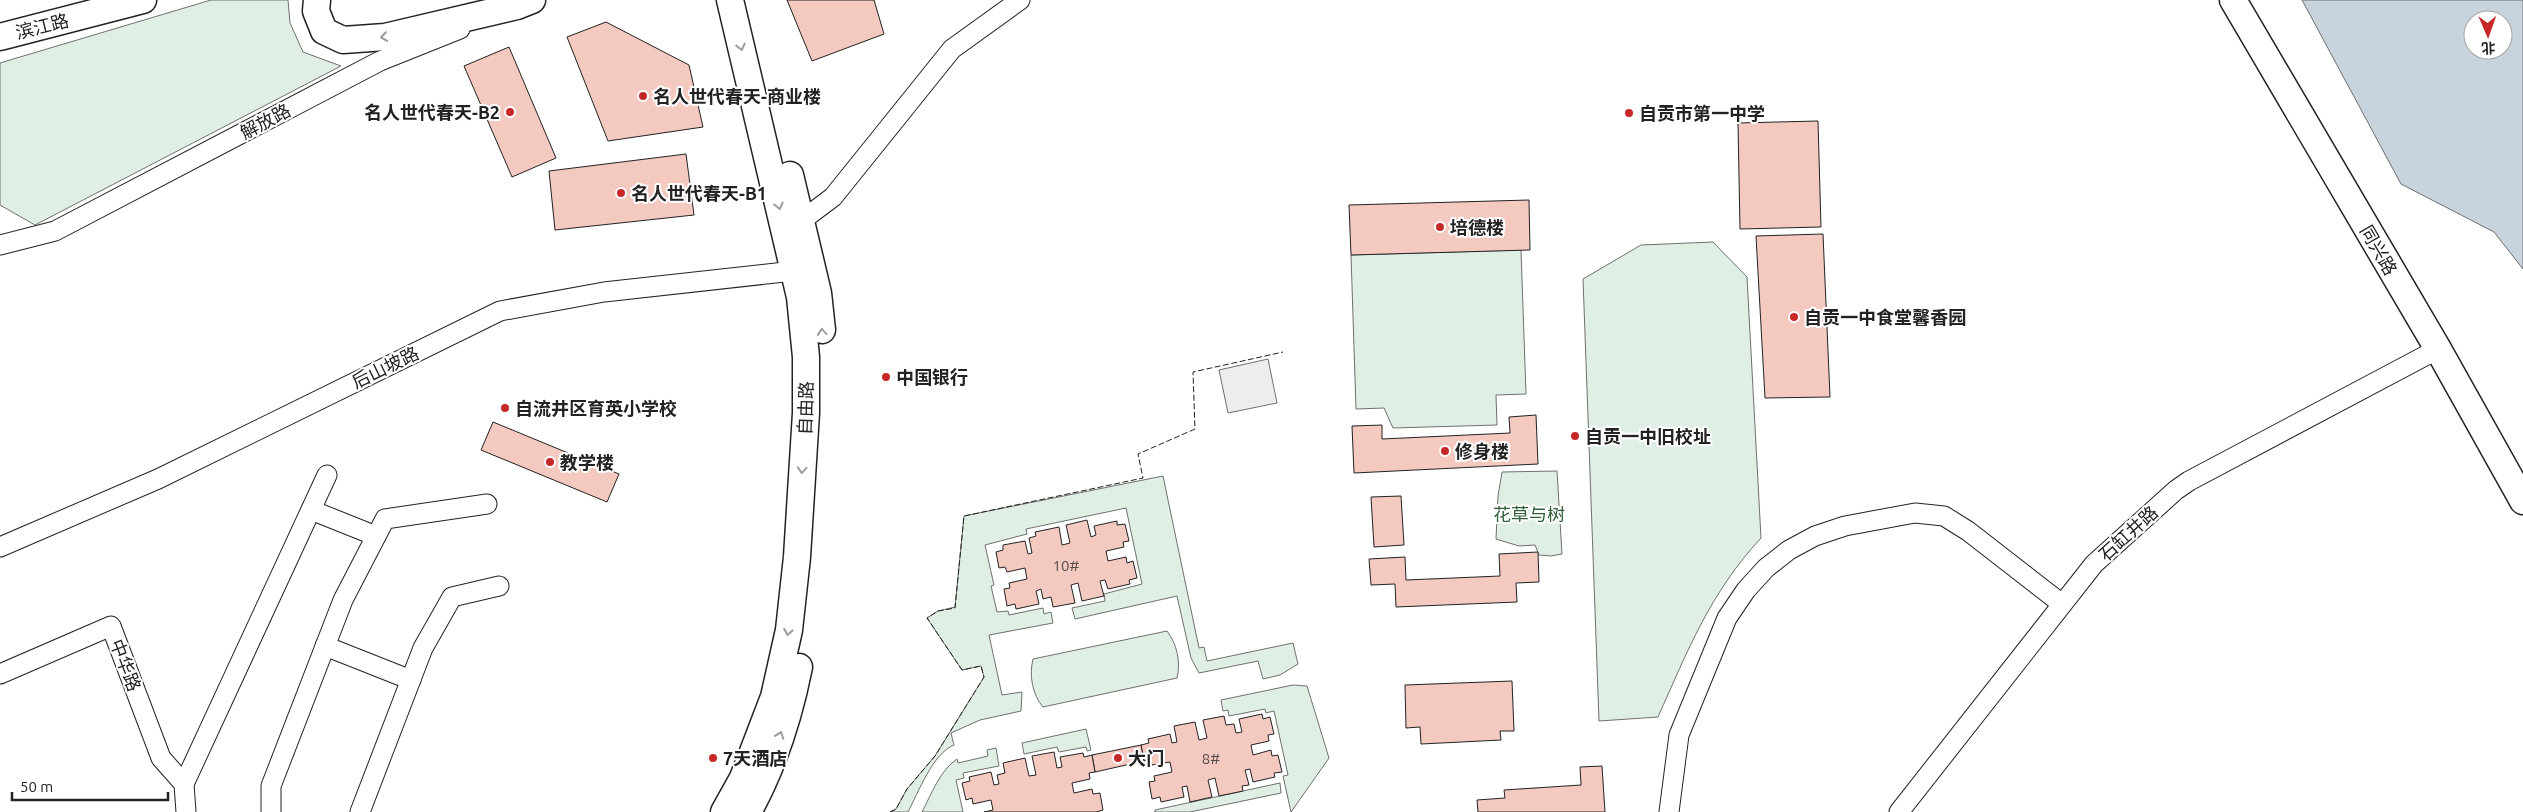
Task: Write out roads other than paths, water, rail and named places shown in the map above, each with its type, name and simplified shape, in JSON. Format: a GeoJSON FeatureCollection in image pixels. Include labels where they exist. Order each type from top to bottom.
{"type":"FeatureCollection","features":[{"type":"Feature","properties":{"kind":"main road","name":"滨江路"},"geometry":{"type":"LineString","coordinates":[[0,37],[143,0]]}},
{"type":"Feature","properties":{"kind":"main road"},"geometry":{"type":"LineString","coordinates":[[317,0],[316,10],[324,31],[343,40],[385,37],[524,3]]}},
{"type":"Feature","properties":{"kind":"main road","name":"自由路"},"geometry":{"type":"LineString","coordinates":[[724,812],[743,778],[774,697],[789,630],[797,558],[806,413],[806,357],[800,297],[730,0]]}},
{"type":"Feature","properties":{"kind":"main road","name":"自由路"},"geometry":{"type":"LineString","coordinates":[[748,0],[818,293],[824,358],[824,413],[807,632],[792,703],[763,784],[748,812]]}},
{"type":"Feature","properties":{"kind":"main road","name":"同兴路"},"geometry":{"type":"LineString","coordinates":[[2232,0],[2438,349],[2523,501]]}},
{"type":"Feature","properties":{"kind":"street"},"geometry":{"type":"LineString","coordinates":[[801,221],[833,197],[952,49],[1020,0]]}},
{"type":"Feature","properties":{"kind":"street","name":"解放路"},"geometry":{"type":"LineString","coordinates":[[0,245],[55,231],[380,62],[524,3]]}},
{"type":"Feature","properties":{"kind":"street","name":"后山坡路"},"geometry":{"type":"LineString","coordinates":[[0,547],[158,479],[500,311],[613,291],[794,271]]}},
{"type":"Feature","properties":{"kind":"street","name":"石缸井路"},"geometry":{"type":"LineString","coordinates":[[1899,812],[2102,554],[2189,481],[2438,349]]}},
{"type":"Feature","properties":{"kind":"street"},"geometry":{"type":"LineString","coordinates":[[186,812],[184,784],[327,475]]}},
{"type":"Feature","properties":{"kind":"street"},"geometry":{"type":"LineString","coordinates":[[271,812],[271,786],[325,646],[343,600],[385,519],[487,504]]}},
{"type":"Feature","properties":{"kind":"street"},"geometry":{"type":"LineString","coordinates":[[311,510],[376,536]]}},
{"type":"Feature","properties":{"kind":"street"},"geometry":{"type":"LineString","coordinates":[[1669,812],[1679,735],[1727,618],[1746,590],[1766,568],[1789,550],[1815,536],[1844,526],[1915,513],[1944,516],[1968,531],[2062,604]]}},
{"type":"Feature","properties":{"kind":"street"},"geometry":{"type":"LineString","coordinates":[[360,812],[423,648],[452,598],[499,586]]}},
{"type":"Feature","properties":{"kind":"street","name":"中华路"},"geometry":{"type":"LineString","coordinates":[[0,674],[110,626],[161,758],[184,784]]}},
{"type":"Feature","properties":{"kind":"street"},"geometry":{"type":"LineString","coordinates":[[325,646],[411,680]]}},
{"type":"Feature","properties":{"kind":"place","name":"名人世代春天-商业楼"},"geometry":{"type":"Point","coordinates":[643,96]}},
{"type":"Feature","properties":{"kind":"place","name":"名人世代春天-B2"},"geometry":{"type":"Point","coordinates":[510,112]}},
{"type":"Feature","properties":{"kind":"place","name":"自贡市第一中学"},"geometry":{"type":"Point","coordinates":[1629,113]}},
{"type":"Feature","properties":{"kind":"place","name":"名人世代春天-B1"},"geometry":{"type":"Point","coordinates":[621,193]}},
{"type":"Feature","properties":{"kind":"place","name":"培德楼"},"geometry":{"type":"Point","coordinates":[1440,227]}},
{"type":"Feature","properties":{"kind":"place","name":"自贡一中食堂馨香园"},"geometry":{"type":"Point","coordinates":[1794,317]}},
{"type":"Feature","properties":{"kind":"place","name":"中国银行"},"geometry":{"type":"Point","coordinates":[886,377]}},
{"type":"Feature","properties":{"kind":"place","name":"自流井区育英小学校"},"geometry":{"type":"Point","coordinates":[505,408]}},
{"type":"Feature","properties":{"kind":"place","name":"自贡一中旧校址"},"geometry":{"type":"Point","coordinates":[1575,436]}},
{"type":"Feature","properties":{"kind":"place","name":"修身楼"},"geometry":{"type":"Point","coordinates":[1445,451]}},
{"type":"Feature","properties":{"kind":"place","name":"教学楼"},"geometry":{"type":"Point","coordinates":[550,462]}},
{"type":"Feature","properties":{"kind":"place","name":"7天酒店"},"geometry":{"type":"Point","coordinates":[713,758]}},
{"type":"Feature","properties":{"kind":"place","name":"大门"},"geometry":{"type":"Point","coordinates":[1118,758]}},
{"type":"Feature","properties":{"kind":"park label","name":"花草与树"},"geometry":{"type":"Point","coordinates":[1529,514]}}]}
